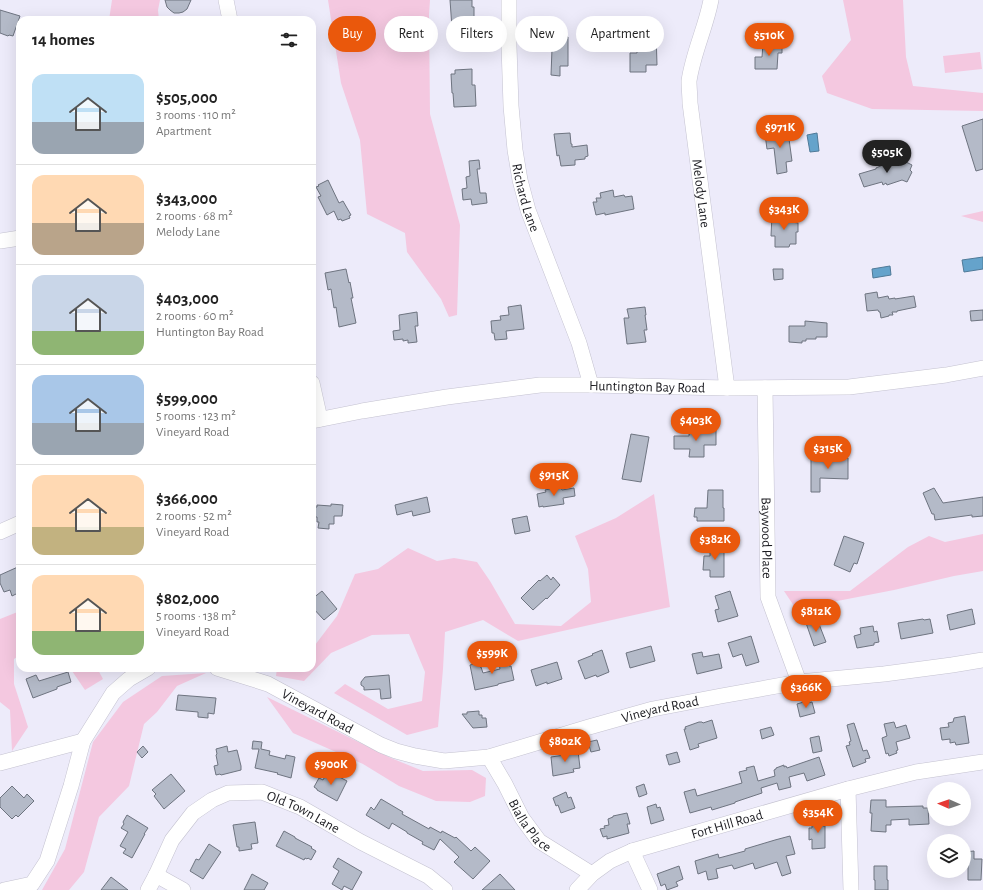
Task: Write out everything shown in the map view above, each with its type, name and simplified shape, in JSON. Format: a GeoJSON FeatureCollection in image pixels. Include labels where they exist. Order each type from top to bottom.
{"type":"FeatureCollection","features":[{"type":"Feature","properties":{"kind":"street"},"geometry":{"type":"LineString","coordinates":[[226,0],[229,16]]}},
{"type":"Feature","properties":{"kind":"street","name":"Richard Lane"},"geometry":{"type":"LineString","coordinates":[[509,0],[511,106],[515,150],[520,180],[528,210],[579,343],[591,385]]}},
{"type":"Feature","properties":{"kind":"street","name":"Melody Lane"},"geometry":{"type":"LineString","coordinates":[[711,0],[689,82],[690,103],[727,388]]}},
{"type":"Feature","properties":{"kind":"street"},"geometry":{"type":"LineString","coordinates":[[0,241],[16,239]]}},
{"type":"Feature","properties":{"kind":"street","name":"Huntington Bay Road"},"geometry":{"type":"LineString","coordinates":[[316,420],[447,397],[540,385],[727,388],[849,387],[946,375],[983,368]]}},
{"type":"Feature","properties":{"kind":"street","name":"Baywood Place"},"geometry":{"type":"LineString","coordinates":[[765,388],[768,597],[799,682]]}},
{"type":"Feature","properties":{"kind":"street"},"geometry":{"type":"LineString","coordinates":[[0,532],[16,525]]}},
{"type":"Feature","properties":{"kind":"street","name":"Vineyard Road"},"geometry":{"type":"LineString","coordinates":[[238,672],[268,684],[381,745],[415,756],[444,761],[489,757],[653,709],[721,696],[799,682],[892,673],[983,660]]}},
{"type":"Feature","properties":{"kind":"street"},"geometry":{"type":"LineString","coordinates":[[4,890],[32,884],[47,861],[71,786],[83,741],[112,694],[130,679],[141,672]]}},
{"type":"Feature","properties":{"kind":"street"},"geometry":{"type":"LineString","coordinates":[[0,763],[83,741]]}},
{"type":"Feature","properties":{"kind":"street","name":"Bialla Place"},"geometry":{"type":"LineString","coordinates":[[489,757],[505,784],[522,818],[539,841],[592,874]]}},
{"type":"Feature","properties":{"kind":"street","name":"Fort Hill Road"},"geometry":{"type":"LineString","coordinates":[[577,890],[592,874],[610,861],[632,851],[848,789],[916,772],[983,762]]}},
{"type":"Feature","properties":{"kind":"street"},"geometry":{"type":"LineString","coordinates":[[848,789],[851,890]]}},
{"type":"Feature","properties":{"kind":"street","name":"Old Town Lane"},"geometry":{"type":"LineString","coordinates":[[148,890],[172,840],[193,814],[212,800],[228,793],[262,792],[300,807],[361,842],[428,876],[444,890]]}},
{"type":"Feature","properties":{"kind":"street"},"geometry":{"type":"LineString","coordinates":[[632,851],[650,890]]}},
{"type":"Feature","properties":{"kind":"street"},"geometry":{"type":"LineString","coordinates":[[156,875],[183,890]]}},
{"type":"Feature","properties":{"kind":"shaded area"},"geometry":{"type":"Polygon","coordinates":[[[112,0],[160,0],[159,16],[110,16],[112,0]]]}},
{"type":"Feature","properties":{"kind":"shaded area"},"geometry":{"type":"Polygon","coordinates":[[[328,0],[430,0],[429,16],[384,16],[384,52],[429,52],[430,114],[460,225],[457,315],[449,317],[441,299],[407,252],[405,233],[367,214],[360,140],[341,83],[336,52],[376,52],[376,16],[331,16],[328,0]]]}},
{"type":"Feature","properties":{"kind":"shaded area"},"geometry":{"type":"Polygon","coordinates":[[[843,0],[903,0],[906,57],[913,86],[983,93],[983,111],[872,109],[827,93],[822,76],[851,40],[843,0]]]}},
{"type":"Feature","properties":{"kind":"shaded area"},"geometry":{"type":"Polygon","coordinates":[[[980,52],[982,69],[945,73],[943,56],[980,52]]]}},
{"type":"Feature","properties":{"kind":"shaded area"},"geometry":{"type":"Polygon","coordinates":[[[983,211],[983,222],[961,216],[983,211]]]}},
{"type":"Feature","properties":{"kind":"shaded area"},"geometry":{"type":"Polygon","coordinates":[[[654,494],[670,607],[518,641],[483,620],[445,632],[438,727],[407,735],[334,693],[345,684],[388,709],[422,701],[425,672],[409,634],[372,635],[331,653],[316,669],[316,644],[337,616],[355,574],[378,569],[408,548],[437,561],[454,558],[477,562],[515,624],[561,626],[591,602],[588,569],[575,536],[616,518],[654,494]]]}},
{"type":"Feature","properties":{"kind":"shaded area"},"geometry":{"type":"Polygon","coordinates":[[[983,534],[983,571],[796,609],[784,591],[850,591],[908,547],[929,536],[945,542],[983,534]]]}},
{"type":"Feature","properties":{"kind":"shaded area"},"geometry":{"type":"Polygon","coordinates":[[[16,613],[16,658],[14,659],[14,684],[28,727],[12,751],[10,710],[0,702],[0,619],[16,613]]]}},
{"type":"Feature","properties":{"kind":"shaded area"},"geometry":{"type":"Polygon","coordinates":[[[73,672],[99,672],[103,679],[85,690],[73,672]]]}},
{"type":"Feature","properties":{"kind":"shaded area"},"geometry":{"type":"Polygon","coordinates":[[[276,672],[313,672],[304,681],[276,676],[276,672]]]}},
{"type":"Feature","properties":{"kind":"shaded area"},"geometry":{"type":"Polygon","coordinates":[[[206,673],[177,686],[157,712],[144,724],[129,786],[99,817],[84,872],[69,890],[42,890],[65,849],[93,742],[123,702],[162,676],[206,673]]]}},
{"type":"Feature","properties":{"kind":"shaded area"},"geometry":{"type":"Polygon","coordinates":[[[267,697],[391,758],[423,771],[472,770],[486,778],[485,796],[470,802],[436,801],[399,786],[363,764],[293,733],[267,697]]]}},
{"type":"Feature","properties":{"kind":"water"},"geometry":{"type":"Polygon","coordinates":[[[817,133],[819,151],[810,152],[807,135],[817,133]]]}},
{"type":"Feature","properties":{"kind":"water"},"geometry":{"type":"Polygon","coordinates":[[[983,257],[983,269],[964,272],[962,260],[983,257]]]}},
{"type":"Feature","properties":{"kind":"water"},"geometry":{"type":"Polygon","coordinates":[[[890,266],[891,275],[873,278],[872,269],[890,266]]]}},
{"type":"Feature","properties":{"kind":"building"},"geometry":{"type":"Polygon","coordinates":[[[165,0],[191,0],[187,9],[183,12],[174,13],[167,7],[165,0]]]}},
{"type":"Feature","properties":{"kind":"building"},"geometry":{"type":"Polygon","coordinates":[[[450,0],[472,0],[474,16],[451,16],[450,0]]]}},
{"type":"Feature","properties":{"kind":"building"},"geometry":{"type":"Polygon","coordinates":[[[0,10],[20,16],[16,16],[16,27],[13,36],[0,33],[0,10]]]}},
{"type":"Feature","properties":{"kind":"building"},"geometry":{"type":"Polygon","coordinates":[[[763,44],[782,44],[782,53],[778,53],[777,69],[755,69],[755,57],[762,57],[763,44]]]}},
{"type":"Feature","properties":{"kind":"building"},"geometry":{"type":"Polygon","coordinates":[[[552,52],[568,52],[568,66],[560,66],[560,76],[551,75],[552,52]]]}},
{"type":"Feature","properties":{"kind":"building"},"geometry":{"type":"Polygon","coordinates":[[[657,52],[657,65],[646,65],[646,72],[630,72],[630,53],[657,52]]]}},
{"type":"Feature","properties":{"kind":"building"},"geometry":{"type":"Polygon","coordinates":[[[472,69],[472,85],[475,85],[476,106],[454,107],[451,74],[455,74],[455,70],[472,69]]]}},
{"type":"Feature","properties":{"kind":"building"},"geometry":{"type":"Polygon","coordinates":[[[983,119],[983,169],[976,171],[962,126],[983,119]]]}},
{"type":"Feature","properties":{"kind":"building"},"geometry":{"type":"Polygon","coordinates":[[[787,131],[792,161],[786,162],[787,172],[777,174],[774,148],[767,149],[765,134],[787,131]]]}},
{"type":"Feature","properties":{"kind":"building"},"geometry":{"type":"Polygon","coordinates":[[[570,133],[572,147],[587,145],[588,156],[585,157],[585,159],[575,160],[575,165],[561,166],[559,155],[557,156],[554,134],[570,133]]]}},
{"type":"Feature","properties":{"kind":"building"},"geometry":{"type":"Polygon","coordinates":[[[479,160],[480,169],[477,169],[480,193],[486,193],[487,203],[472,205],[471,199],[463,200],[462,189],[467,188],[466,177],[470,176],[469,161],[479,160]]]}},
{"type":"Feature","properties":{"kind":"building"},"geometry":{"type":"Polygon","coordinates":[[[888,160],[893,163],[895,160],[900,163],[902,160],[912,165],[910,170],[912,172],[907,182],[902,180],[883,185],[882,182],[864,187],[859,174],[876,169],[885,164],[888,160]]]}},
{"type":"Feature","properties":{"kind":"building"},"geometry":{"type":"Polygon","coordinates":[[[328,180],[339,203],[343,201],[351,215],[349,216],[350,218],[342,221],[341,219],[338,220],[334,211],[327,215],[318,197],[321,196],[316,187],[328,180]]]}},
{"type":"Feature","properties":{"kind":"building"},"geometry":{"type":"Polygon","coordinates":[[[613,190],[614,197],[624,195],[625,197],[632,196],[634,209],[605,215],[605,213],[596,215],[593,202],[597,202],[596,198],[601,198],[600,193],[613,190]]]}},
{"type":"Feature","properties":{"kind":"building"},"geometry":{"type":"Polygon","coordinates":[[[772,215],[791,216],[791,222],[798,223],[796,244],[790,244],[789,247],[775,247],[775,236],[771,236],[772,215]]]}},
{"type":"Feature","properties":{"kind":"building"},"geometry":{"type":"Polygon","coordinates":[[[346,269],[353,298],[351,298],[356,323],[339,327],[336,307],[334,308],[331,289],[328,290],[325,273],[346,269]]]}},
{"type":"Feature","properties":{"kind":"building"},"geometry":{"type":"Polygon","coordinates":[[[773,269],[783,269],[783,279],[774,280],[773,269]]]}},
{"type":"Feature","properties":{"kind":"building"},"geometry":{"type":"Polygon","coordinates":[[[877,292],[878,298],[888,296],[889,299],[895,299],[914,296],[916,307],[892,312],[893,315],[881,318],[878,310],[867,311],[865,294],[877,292]]]}},
{"type":"Feature","properties":{"kind":"building"},"geometry":{"type":"Polygon","coordinates":[[[521,305],[524,329],[506,331],[507,339],[495,340],[494,333],[492,333],[491,321],[501,320],[500,316],[509,315],[508,307],[521,305]]]}},
{"type":"Feature","properties":{"kind":"building"},"geometry":{"type":"Polygon","coordinates":[[[645,307],[647,330],[644,330],[646,342],[627,344],[624,318],[629,318],[627,309],[645,307]]]}},
{"type":"Feature","properties":{"kind":"building"},"geometry":{"type":"Polygon","coordinates":[[[983,310],[983,320],[971,321],[970,311],[983,310]]]}},
{"type":"Feature","properties":{"kind":"building"},"geometry":{"type":"Polygon","coordinates":[[[417,312],[418,326],[415,326],[417,342],[408,343],[408,340],[403,341],[403,339],[394,340],[393,331],[400,330],[399,315],[417,312]]]}},
{"type":"Feature","properties":{"kind":"building"},"geometry":{"type":"Polygon","coordinates":[[[805,321],[827,323],[827,337],[806,339],[806,341],[802,341],[802,343],[789,342],[789,326],[805,326],[805,321]]]}},
{"type":"Feature","properties":{"kind":"building"},"geometry":{"type":"Polygon","coordinates":[[[691,429],[716,430],[716,445],[704,445],[704,457],[689,457],[690,449],[674,449],[674,436],[689,436],[691,429]]]}},
{"type":"Feature","properties":{"kind":"building"},"geometry":{"type":"Polygon","coordinates":[[[631,434],[649,437],[641,482],[622,479],[631,434]]]}},
{"type":"Feature","properties":{"kind":"building"},"geometry":{"type":"Polygon","coordinates":[[[811,457],[848,458],[848,479],[820,478],[820,492],[811,492],[811,457]]]}},
{"type":"Feature","properties":{"kind":"building"},"geometry":{"type":"Polygon","coordinates":[[[554,488],[561,488],[562,490],[574,488],[575,496],[563,498],[564,504],[539,507],[537,494],[554,488]]]}},
{"type":"Feature","properties":{"kind":"building"},"geometry":{"type":"Polygon","coordinates":[[[934,488],[943,503],[983,497],[983,516],[972,517],[972,515],[935,520],[934,514],[932,514],[923,493],[934,488]]]}},
{"type":"Feature","properties":{"kind":"building"},"geometry":{"type":"Polygon","coordinates":[[[708,490],[723,490],[724,521],[697,521],[697,517],[694,517],[695,508],[707,508],[708,490]]]}},
{"type":"Feature","properties":{"kind":"building"},"geometry":{"type":"Polygon","coordinates":[[[427,497],[430,512],[413,516],[412,511],[397,515],[395,505],[427,497]]]}},
{"type":"Feature","properties":{"kind":"building"},"geometry":{"type":"Polygon","coordinates":[[[331,504],[343,505],[342,516],[334,516],[334,524],[329,524],[329,529],[318,528],[319,522],[317,522],[316,517],[317,505],[331,506],[331,504]]]}},
{"type":"Feature","properties":{"kind":"building"},"geometry":{"type":"Polygon","coordinates":[[[527,516],[530,531],[515,534],[512,519],[527,516]]]}},
{"type":"Feature","properties":{"kind":"building"},"geometry":{"type":"Polygon","coordinates":[[[844,536],[864,543],[857,564],[854,563],[850,572],[834,565],[844,536]]]}},
{"type":"Feature","properties":{"kind":"building"},"geometry":{"type":"Polygon","coordinates":[[[710,543],[724,543],[724,577],[710,577],[710,570],[703,570],[704,556],[710,556],[710,543]]]}},
{"type":"Feature","properties":{"kind":"building"},"geometry":{"type":"Polygon","coordinates":[[[16,568],[16,594],[12,596],[10,590],[4,592],[0,583],[0,575],[16,568]]]}},
{"type":"Feature","properties":{"kind":"building"},"geometry":{"type":"Polygon","coordinates":[[[547,575],[551,580],[553,577],[560,585],[547,599],[546,598],[533,610],[521,598],[539,580],[540,581],[547,575]]]}},
{"type":"Feature","properties":{"kind":"building"},"geometry":{"type":"Polygon","coordinates":[[[322,591],[337,609],[324,620],[316,611],[316,596],[322,591]]]}},
{"type":"Feature","properties":{"kind":"building"},"geometry":{"type":"Polygon","coordinates":[[[730,591],[738,616],[718,622],[715,610],[719,609],[715,596],[730,591]]]}},
{"type":"Feature","properties":{"kind":"building"},"geometry":{"type":"Polygon","coordinates":[[[972,609],[975,624],[950,630],[947,615],[972,609]]]}},
{"type":"Feature","properties":{"kind":"building"},"geometry":{"type":"Polygon","coordinates":[[[817,619],[826,642],[814,646],[806,623],[817,619]]]}},
{"type":"Feature","properties":{"kind":"building"},"geometry":{"type":"Polygon","coordinates":[[[930,619],[933,633],[901,639],[898,623],[930,619]]]}},
{"type":"Feature","properties":{"kind":"building"},"geometry":{"type":"Polygon","coordinates":[[[873,626],[874,632],[877,631],[879,642],[874,643],[874,645],[857,648],[854,636],[861,634],[860,628],[873,626]]]}},
{"type":"Feature","properties":{"kind":"building"},"geometry":{"type":"Polygon","coordinates":[[[751,636],[759,662],[746,666],[742,654],[733,657],[728,643],[751,636]]]}},
{"type":"Feature","properties":{"kind":"building"},"geometry":{"type":"Polygon","coordinates":[[[651,646],[655,661],[630,668],[626,653],[651,646]]]}},
{"type":"Feature","properties":{"kind":"building"},"geometry":{"type":"Polygon","coordinates":[[[602,650],[609,672],[597,677],[596,675],[585,679],[578,661],[602,650]]]}},
{"type":"Feature","properties":{"kind":"building"},"geometry":{"type":"Polygon","coordinates":[[[702,652],[703,657],[719,654],[722,668],[697,674],[692,654],[702,652]]]}},
{"type":"Feature","properties":{"kind":"building"},"geometry":{"type":"Polygon","coordinates":[[[507,656],[514,680],[475,690],[470,665],[479,663],[483,673],[500,669],[498,658],[507,656]]]}},
{"type":"Feature","properties":{"kind":"building"},"geometry":{"type":"Polygon","coordinates":[[[557,662],[562,679],[536,686],[531,670],[557,662]]]}},
{"type":"Feature","properties":{"kind":"building"},"geometry":{"type":"Polygon","coordinates":[[[68,672],[71,682],[33,698],[26,679],[36,675],[39,681],[68,672]]]}},
{"type":"Feature","properties":{"kind":"building"},"geometry":{"type":"Polygon","coordinates":[[[389,675],[391,698],[381,699],[380,689],[364,690],[364,687],[361,685],[361,682],[365,677],[389,675]]]}},
{"type":"Feature","properties":{"kind":"building"},"geometry":{"type":"Polygon","coordinates":[[[178,695],[216,698],[214,714],[208,713],[208,718],[198,717],[198,712],[176,710],[178,695]]]}},
{"type":"Feature","properties":{"kind":"building"},"geometry":{"type":"Polygon","coordinates":[[[807,701],[808,703],[812,702],[815,713],[800,717],[797,704],[807,701]]]}},
{"type":"Feature","properties":{"kind":"building"},"geometry":{"type":"Polygon","coordinates":[[[479,711],[479,715],[482,715],[482,718],[486,718],[487,727],[473,728],[462,714],[479,711]]]}},
{"type":"Feature","properties":{"kind":"building"},"geometry":{"type":"Polygon","coordinates":[[[965,716],[969,743],[956,745],[955,742],[950,743],[950,739],[942,740],[940,728],[949,727],[948,723],[953,722],[954,718],[965,716]]]}},
{"type":"Feature","properties":{"kind":"building"},"geometry":{"type":"Polygon","coordinates":[[[712,720],[717,738],[698,744],[699,747],[690,750],[684,729],[686,729],[685,727],[699,722],[703,723],[712,720]]]}},
{"type":"Feature","properties":{"kind":"building"},"geometry":{"type":"Polygon","coordinates":[[[894,722],[896,728],[906,725],[910,738],[896,742],[898,750],[896,751],[897,753],[889,756],[888,753],[886,754],[882,738],[887,736],[884,724],[894,722]]]}},
{"type":"Feature","properties":{"kind":"building"},"geometry":{"type":"Polygon","coordinates":[[[854,723],[863,751],[867,750],[870,758],[865,759],[866,762],[853,767],[846,746],[850,745],[849,742],[851,741],[847,725],[854,723]]]}},
{"type":"Feature","properties":{"kind":"building"},"geometry":{"type":"Polygon","coordinates":[[[771,727],[774,735],[762,739],[760,730],[771,727]]]}},
{"type":"Feature","properties":{"kind":"building"},"geometry":{"type":"Polygon","coordinates":[[[819,736],[822,751],[813,753],[810,738],[819,736]]]}},
{"type":"Feature","properties":{"kind":"building"},"geometry":{"type":"Polygon","coordinates":[[[597,740],[600,750],[591,752],[588,742],[597,740]]]}},
{"type":"Feature","properties":{"kind":"building"},"geometry":{"type":"Polygon","coordinates":[[[253,741],[262,742],[261,749],[270,751],[269,755],[285,759],[286,755],[295,757],[291,778],[277,774],[278,773],[255,768],[259,749],[252,749],[253,741]]]}},
{"type":"Feature","properties":{"kind":"building"},"geometry":{"type":"Polygon","coordinates":[[[143,746],[148,752],[142,758],[137,752],[143,746]]]}},
{"type":"Feature","properties":{"kind":"building"},"geometry":{"type":"Polygon","coordinates":[[[227,746],[228,752],[237,750],[241,770],[216,775],[214,766],[218,765],[216,749],[227,746]]]}},
{"type":"Feature","properties":{"kind":"building"},"geometry":{"type":"Polygon","coordinates":[[[578,751],[580,768],[573,769],[574,772],[553,776],[551,757],[578,751]]]}},
{"type":"Feature","properties":{"kind":"building"},"geometry":{"type":"Polygon","coordinates":[[[677,752],[680,762],[669,765],[666,755],[677,752]]]}},
{"type":"Feature","properties":{"kind":"building"},"geometry":{"type":"Polygon","coordinates":[[[819,757],[825,775],[807,781],[804,773],[789,777],[791,787],[779,790],[777,783],[761,788],[762,793],[735,803],[712,810],[711,807],[690,813],[684,792],[695,789],[697,796],[742,783],[739,772],[754,766],[758,781],[775,776],[774,770],[776,768],[784,765],[784,767],[786,766],[787,768],[819,757]]]}},
{"type":"Feature","properties":{"kind":"building"},"geometry":{"type":"Polygon","coordinates":[[[328,771],[347,781],[337,801],[314,787],[319,778],[323,780],[328,771]]]}},
{"type":"Feature","properties":{"kind":"building"},"geometry":{"type":"Polygon","coordinates":[[[171,774],[185,791],[164,809],[154,796],[156,794],[152,790],[171,774]]]}},
{"type":"Feature","properties":{"kind":"building"},"geometry":{"type":"Polygon","coordinates":[[[644,784],[647,794],[639,797],[636,787],[644,784]]]}},
{"type":"Feature","properties":{"kind":"building"},"geometry":{"type":"Polygon","coordinates":[[[12,786],[24,798],[27,794],[34,801],[18,817],[16,815],[12,819],[0,807],[0,798],[12,786]]]}},
{"type":"Feature","properties":{"kind":"building"},"geometry":{"type":"Polygon","coordinates":[[[566,792],[568,798],[571,797],[575,808],[561,813],[553,798],[566,792]]]}},
{"type":"Feature","properties":{"kind":"building"},"geometry":{"type":"Polygon","coordinates":[[[381,799],[403,812],[402,814],[429,829],[430,827],[441,833],[442,831],[455,838],[456,837],[471,851],[475,847],[490,861],[473,879],[454,862],[459,857],[440,839],[434,850],[422,844],[423,842],[392,823],[389,829],[366,815],[371,807],[374,810],[381,799]]]}},
{"type":"Feature","properties":{"kind":"building"},"geometry":{"type":"Polygon","coordinates":[[[871,800],[886,800],[886,807],[923,806],[923,808],[927,808],[927,824],[909,825],[909,819],[891,820],[891,825],[886,825],[886,832],[871,831],[872,813],[870,813],[871,800]]]}},
{"type":"Feature","properties":{"kind":"building"},"geometry":{"type":"Polygon","coordinates":[[[656,804],[657,808],[660,807],[664,820],[651,824],[647,807],[656,804]]]}},
{"type":"Feature","properties":{"kind":"building"},"geometry":{"type":"Polygon","coordinates":[[[627,813],[630,824],[627,824],[629,833],[607,839],[607,836],[603,837],[600,829],[609,825],[608,819],[613,816],[627,813]]]}},
{"type":"Feature","properties":{"kind":"building"},"geometry":{"type":"Polygon","coordinates":[[[127,815],[148,828],[132,858],[123,853],[126,849],[120,846],[128,832],[121,828],[127,815]]]}},
{"type":"Feature","properties":{"kind":"building"},"geometry":{"type":"Polygon","coordinates":[[[812,819],[823,819],[823,826],[825,826],[825,848],[812,849],[812,839],[809,840],[809,828],[812,828],[812,819]]]}},
{"type":"Feature","properties":{"kind":"building"},"geometry":{"type":"Polygon","coordinates":[[[255,822],[258,843],[251,844],[252,849],[239,851],[233,825],[255,822]]]}},
{"type":"Feature","properties":{"kind":"building"},"geometry":{"type":"Polygon","coordinates":[[[284,831],[312,847],[311,848],[316,851],[311,860],[305,858],[304,860],[276,846],[284,831]]]}},
{"type":"Feature","properties":{"kind":"building"},"geometry":{"type":"Polygon","coordinates":[[[790,836],[795,854],[786,856],[791,873],[782,876],[777,862],[755,869],[753,863],[734,869],[732,865],[716,869],[718,878],[708,880],[706,871],[698,874],[695,861],[718,854],[719,858],[790,836]]]}},
{"type":"Feature","properties":{"kind":"building"},"geometry":{"type":"Polygon","coordinates":[[[209,844],[221,852],[203,879],[190,871],[196,859],[199,860],[209,844]]]}},
{"type":"Feature","properties":{"kind":"building"},"geometry":{"type":"Polygon","coordinates":[[[971,851],[974,851],[974,859],[982,859],[981,880],[968,880],[968,878],[971,878],[971,851]]]}},
{"type":"Feature","properties":{"kind":"building"},"geometry":{"type":"Polygon","coordinates":[[[338,858],[362,872],[352,890],[344,886],[342,890],[332,884],[339,871],[333,867],[338,858]]]}},
{"type":"Feature","properties":{"kind":"building"},"geometry":{"type":"Polygon","coordinates":[[[679,866],[683,879],[676,882],[678,886],[667,890],[665,884],[661,886],[657,874],[679,866]]]}},
{"type":"Feature","properties":{"kind":"building"},"geometry":{"type":"Polygon","coordinates":[[[874,866],[887,866],[888,890],[875,890],[874,866]]]}},
{"type":"Feature","properties":{"kind":"building"},"geometry":{"type":"Polygon","coordinates":[[[252,874],[268,883],[264,890],[244,890],[252,874]]]}},
{"type":"Feature","properties":{"kind":"building"},"geometry":{"type":"Polygon","coordinates":[[[500,874],[515,890],[482,890],[500,874]]]}},
{"type":"Feature","properties":{"kind":"building"},"geometry":{"type":"Polygon","coordinates":[[[111,877],[128,890],[101,890],[111,877]]]}}]}
